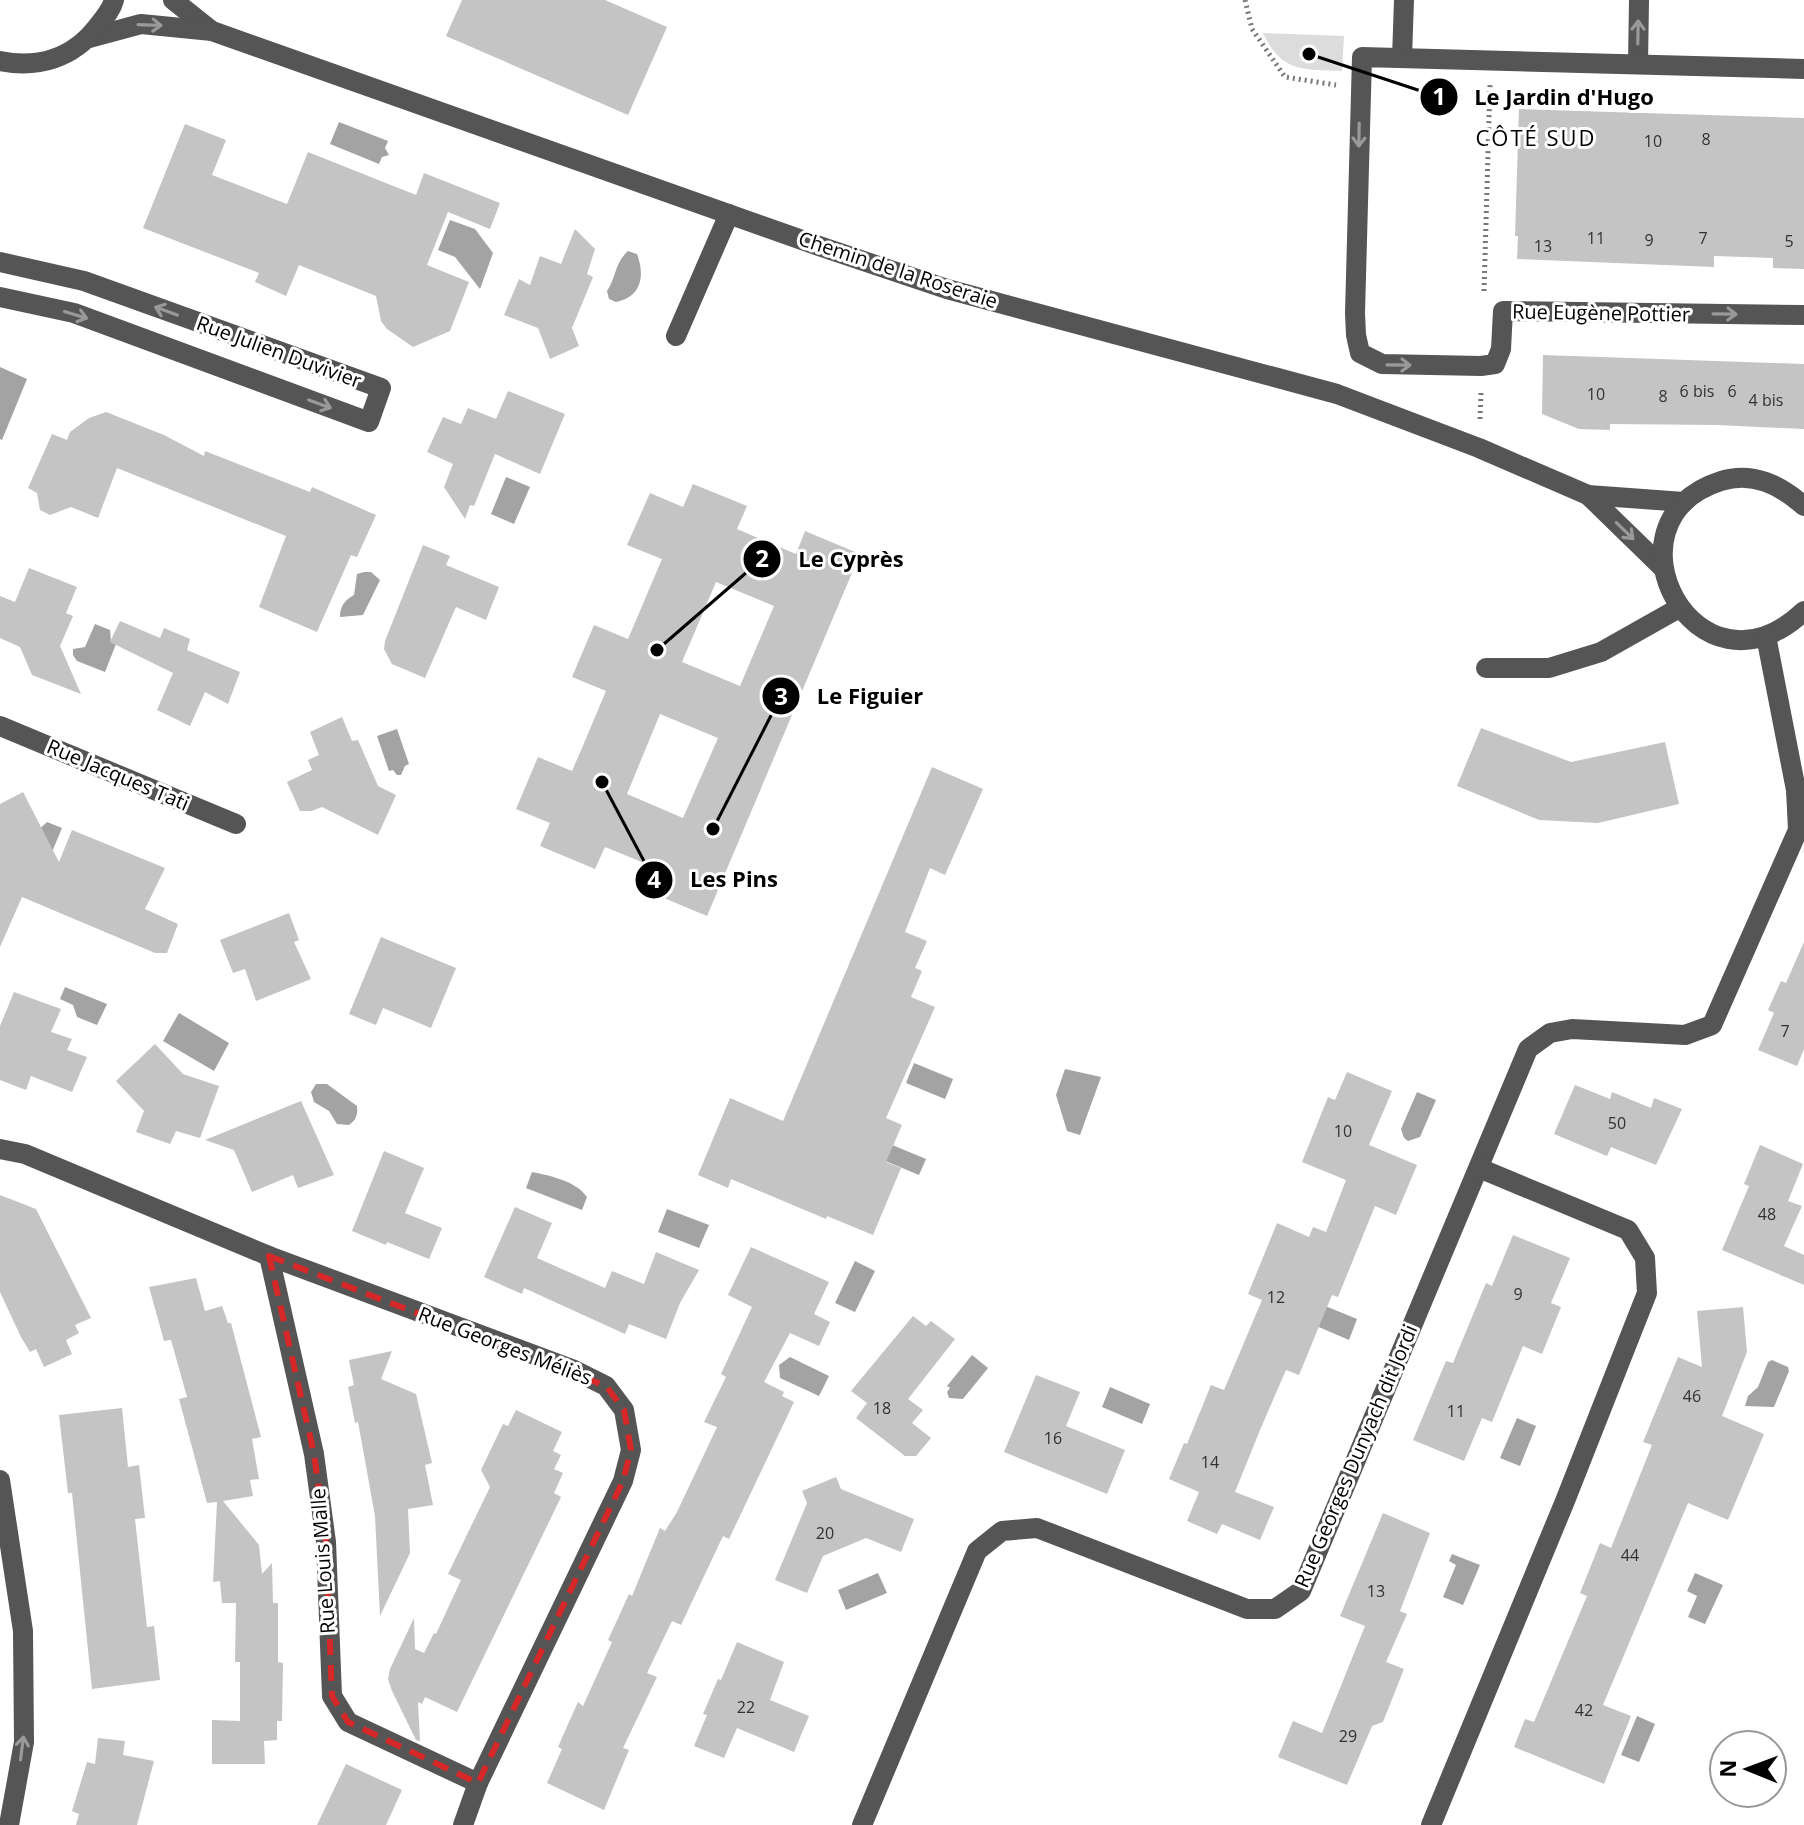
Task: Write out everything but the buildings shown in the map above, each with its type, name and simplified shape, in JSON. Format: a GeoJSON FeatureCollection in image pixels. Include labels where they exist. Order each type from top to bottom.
{"type":"FeatureCollection","features":[{"type":"Feature","properties":{"kind":"street"},"geometry":{"type":"LineString","coordinates":[[0,82],[8,62],[45,62],[73,51],[89,38],[111,9],[114,0]]}},
{"type":"Feature","properties":{"kind":"street","name":"Chemin de la Roseraie"},"geometry":{"type":"LineString","coordinates":[[173,0],[212,31]]}},
{"type":"Feature","properties":{"kind":"street"},"geometry":{"type":"LineString","coordinates":[[1402,58],[1404,0]]}},
{"type":"Feature","properties":{"kind":"street"},"geometry":{"type":"LineString","coordinates":[[1638,64],[1639,0]]}},
{"type":"Feature","properties":{"kind":"street","name":"Chemin de la Roseraie"},"geometry":{"type":"LineString","coordinates":[[89,38],[141,24],[212,31],[947,289],[1337,394],[1479,448],[1588,495],[1684,502]]}},
{"type":"Feature","properties":{"kind":"street"},"geometry":{"type":"LineString","coordinates":[[1481,366],[1382,364],[1360,353],[1355,313],[1362,57],[1804,69]]}},
{"type":"Feature","properties":{"kind":"street"},"geometry":{"type":"LineString","coordinates":[[676,336],[729,214]]}},
{"type":"Feature","properties":{"kind":"street","name":"Rue Julien Duvivier"},"geometry":{"type":"LineString","coordinates":[[0,262],[84,281],[381,388],[369,422],[74,313],[0,297]]}},
{"type":"Feature","properties":{"kind":"street","name":"Rue Eugène Pottier"},"geometry":{"type":"LineString","coordinates":[[1481,366],[1495,364],[1501,349],[1503,311],[1804,315]]}},
{"type":"Feature","properties":{"kind":"street"},"geometry":{"type":"LineString","coordinates":[[1804,506],[1784,489],[1758,479],[1731,478],[1706,486],[1684,502],[1671,521],[1663,544],[1662,567],[1668,589],[1679,608],[1697,625],[1718,636],[1742,640],[1766,636],[1787,626],[1804,611]]}},
{"type":"Feature","properties":{"kind":"street","name":"Chemin de la Roseraie"},"geometry":{"type":"LineString","coordinates":[[1588,495],[1662,567]]}},
{"type":"Feature","properties":{"kind":"street"},"geometry":{"type":"LineString","coordinates":[[1486,668],[1549,668],[1563,664],[1601,652],[1679,608]]}},
{"type":"Feature","properties":{"kind":"street","name":"Rue Georges Dunyach dit Jordi"},"geometry":{"type":"LineString","coordinates":[[862,1825],[977,1551],[1002,1531],[1037,1528],[1247,1609],[1275,1609],[1301,1591],[1528,1049],[1550,1033],[1572,1029],[1685,1035],[1712,1025],[1798,830],[1796,790],[1766,636]]}},
{"type":"Feature","properties":{"kind":"street","name":"Rue Jacques Tati"},"geometry":{"type":"LineString","coordinates":[[0,726],[236,824]]}},
{"type":"Feature","properties":{"kind":"street","name":"Rue Georges Méliès"},"geometry":{"type":"LineString","coordinates":[[0,1149],[25,1154],[269,1256],[572,1369],[606,1386],[624,1410],[631,1450],[623,1481],[478,1783],[463,1825]]}},
{"type":"Feature","properties":{"kind":"street"},"geometry":{"type":"LineString","coordinates":[[1431,1825],[1647,1293],[1645,1258],[1628,1230],[1479,1168]]}},
{"type":"Feature","properties":{"kind":"street","name":"Rue Louis Malle"},"geometry":{"type":"LineString","coordinates":[[269,1256],[314,1454],[326,1542],[332,1696],[348,1722],[478,1783]]}},
{"type":"Feature","properties":{"kind":"street"},"geometry":{"type":"LineString","coordinates":[[0,1480],[23,1631],[24,1742],[9,1825]]}},
{"type":"Feature","properties":{"kind":"path"},"geometry":{"type":"LineString","coordinates":[[1245,0],[1252,29],[1285,77],[1360,89]]}},
{"type":"Feature","properties":{"kind":"path"},"geometry":{"type":"LineString","coordinates":[[1483,305],[1491,60]]}},
{"type":"Feature","properties":{"kind":"path"},"geometry":{"type":"LineString","coordinates":[[1479,448],[1481,366]]}},
{"type":"Feature","properties":{"kind":"highlighted area"},"geometry":{"type":"Polygon","coordinates":[[[269,1256],[606,1386],[624,1410],[631,1450],[623,1481],[478,1783],[348,1722],[332,1696],[326,1542],[314,1454],[269,1256]]]}},
{"type":"Feature","properties":{"kind":"shaded area"},"geometry":{"type":"Polygon","coordinates":[[[1263,33],[1344,36],[1342,71],[1305,69],[1286,62],[1270,46],[1263,33]]]}},
{"type":"Feature","properties":{"kind":"shaded area"},"geometry":{"type":"Polygon","coordinates":[[[339,122],[388,141],[385,148],[389,155],[382,157],[379,164],[330,144],[339,122]]]}},
{"type":"Feature","properties":{"kind":"shaded area"},"geometry":{"type":"Polygon","coordinates":[[[450,220],[475,229],[493,253],[480,289],[455,257],[438,250],[450,220]]]}},
{"type":"Feature","properties":{"kind":"shaded area"},"geometry":{"type":"Polygon","coordinates":[[[628,251],[637,254],[641,277],[631,295],[616,302],[609,299],[607,291],[620,260],[628,251]]]}},
{"type":"Feature","properties":{"kind":"shaded area"},"geometry":{"type":"Polygon","coordinates":[[[0,367],[27,379],[2,440],[0,439],[0,367]]]}},
{"type":"Feature","properties":{"kind":"shaded area"},"geometry":{"type":"Polygon","coordinates":[[[506,477],[530,487],[514,524],[491,514],[506,477]]]}},
{"type":"Feature","properties":{"kind":"shaded area"},"geometry":{"type":"Polygon","coordinates":[[[371,572],[380,580],[363,615],[340,617],[344,604],[354,595],[357,574],[371,572]]]}},
{"type":"Feature","properties":{"kind":"shaded area"},"geometry":{"type":"Polygon","coordinates":[[[95,624],[110,630],[111,642],[116,644],[105,672],[77,661],[73,655],[73,649],[85,647],[95,624]]]}},
{"type":"Feature","properties":{"kind":"shaded area"},"geometry":{"type":"Polygon","coordinates":[[[397,729],[409,764],[401,775],[389,771],[377,736],[397,729]]]}},
{"type":"Feature","properties":{"kind":"shaded area"},"geometry":{"type":"Polygon","coordinates":[[[47,822],[62,828],[39,883],[31,837],[47,822]]]}},
{"type":"Feature","properties":{"kind":"shaded area"},"geometry":{"type":"Polygon","coordinates":[[[65,987],[107,1004],[97,1025],[77,1017],[73,1005],[60,999],[65,987]]]}},
{"type":"Feature","properties":{"kind":"shaded area"},"geometry":{"type":"Polygon","coordinates":[[[179,1013],[229,1043],[214,1071],[163,1041],[179,1013]]]}},
{"type":"Feature","properties":{"kind":"shaded area"},"geometry":{"type":"Polygon","coordinates":[[[914,1063],[953,1079],[945,1099],[906,1083],[914,1063]]]}},
{"type":"Feature","properties":{"kind":"shaded area"},"geometry":{"type":"Polygon","coordinates":[[[1065,1069],[1101,1077],[1080,1135],[1067,1131],[1056,1095],[1065,1069]]]}},
{"type":"Feature","properties":{"kind":"shaded area"},"geometry":{"type":"Polygon","coordinates":[[[316,1084],[327,1084],[357,1106],[356,1117],[349,1125],[337,1124],[329,1111],[314,1102],[311,1092],[316,1084]]]}},
{"type":"Feature","properties":{"kind":"shaded area"},"geometry":{"type":"Polygon","coordinates":[[[1417,1092],[1436,1100],[1420,1137],[1408,1141],[1401,1129],[1417,1092]]]}},
{"type":"Feature","properties":{"kind":"shaded area"},"geometry":{"type":"Polygon","coordinates":[[[873,1137],[926,1159],[919,1175],[866,1153],[873,1137]]]}},
{"type":"Feature","properties":{"kind":"shaded area"},"geometry":{"type":"Polygon","coordinates":[[[532,1172],[562,1180],[582,1191],[587,1197],[582,1210],[526,1188],[532,1172]]]}},
{"type":"Feature","properties":{"kind":"shaded area"},"geometry":{"type":"Polygon","coordinates":[[[667,1209],[709,1225],[699,1248],[658,1232],[667,1209]]]}},
{"type":"Feature","properties":{"kind":"shaded area"},"geometry":{"type":"Polygon","coordinates":[[[855,1261],[875,1271],[855,1312],[835,1303],[855,1261]]]}},
{"type":"Feature","properties":{"kind":"shaded area"},"geometry":{"type":"Polygon","coordinates":[[[1308,1299],[1357,1319],[1349,1340],[1300,1319],[1308,1299]]]}},
{"type":"Feature","properties":{"kind":"shaded area"},"geometry":{"type":"Polygon","coordinates":[[[972,1355],[988,1368],[963,1399],[949,1398],[947,1392],[950,1388],[947,1386],[972,1355]]]}},
{"type":"Feature","properties":{"kind":"shaded area"},"geometry":{"type":"Polygon","coordinates":[[[790,1357],[829,1376],[819,1396],[780,1378],[779,1365],[790,1357]]]}},
{"type":"Feature","properties":{"kind":"shaded area"},"geometry":{"type":"Polygon","coordinates":[[[1772,1360],[1788,1367],[1789,1371],[1774,1407],[1745,1406],[1748,1396],[1758,1387],[1768,1362],[1772,1360]]]}},
{"type":"Feature","properties":{"kind":"shaded area"},"geometry":{"type":"Polygon","coordinates":[[[1110,1387],[1150,1404],[1142,1424],[1102,1407],[1110,1387]]]}},
{"type":"Feature","properties":{"kind":"shaded area"},"geometry":{"type":"Polygon","coordinates":[[[1517,1418],[1536,1426],[1520,1466],[1500,1458],[1517,1418]]]}},
{"type":"Feature","properties":{"kind":"shaded area"},"geometry":{"type":"Polygon","coordinates":[[[1452,1554],[1480,1565],[1463,1605],[1443,1597],[1456,1565],[1449,1561],[1452,1554]]]}},
{"type":"Feature","properties":{"kind":"shaded area"},"geometry":{"type":"Polygon","coordinates":[[[878,1573],[887,1593],[846,1610],[838,1590],[878,1573]]]}},
{"type":"Feature","properties":{"kind":"shaded area"},"geometry":{"type":"Polygon","coordinates":[[[1695,1573],[1723,1585],[1705,1624],[1688,1617],[1697,1596],[1687,1591],[1695,1573]]]}},
{"type":"Feature","properties":{"kind":"shaded area"},"geometry":{"type":"Polygon","coordinates":[[[1637,1716],[1655,1724],[1639,1762],[1621,1755],[1637,1716]]]}},
{"type":"Feature","properties":{"kind":"place","name":"Le Jardin d'Hugo"},"geometry":{"type":"Point","coordinates":[1309,54]}},
{"type":"Feature","properties":{"kind":"place","name":"Le Cyprès"},"geometry":{"type":"Point","coordinates":[657,650]}},
{"type":"Feature","properties":{"kind":"place","name":"Les Pins"},"geometry":{"type":"Point","coordinates":[602,782]}},
{"type":"Feature","properties":{"kind":"place","name":"Le Figuier"},"geometry":{"type":"Point","coordinates":[713,829]}},
{"type":"Feature","properties":{"kind":"district","name":"CÔTÉ SUD"},"geometry":{"type":"Point","coordinates":[1536,138]}}]}
